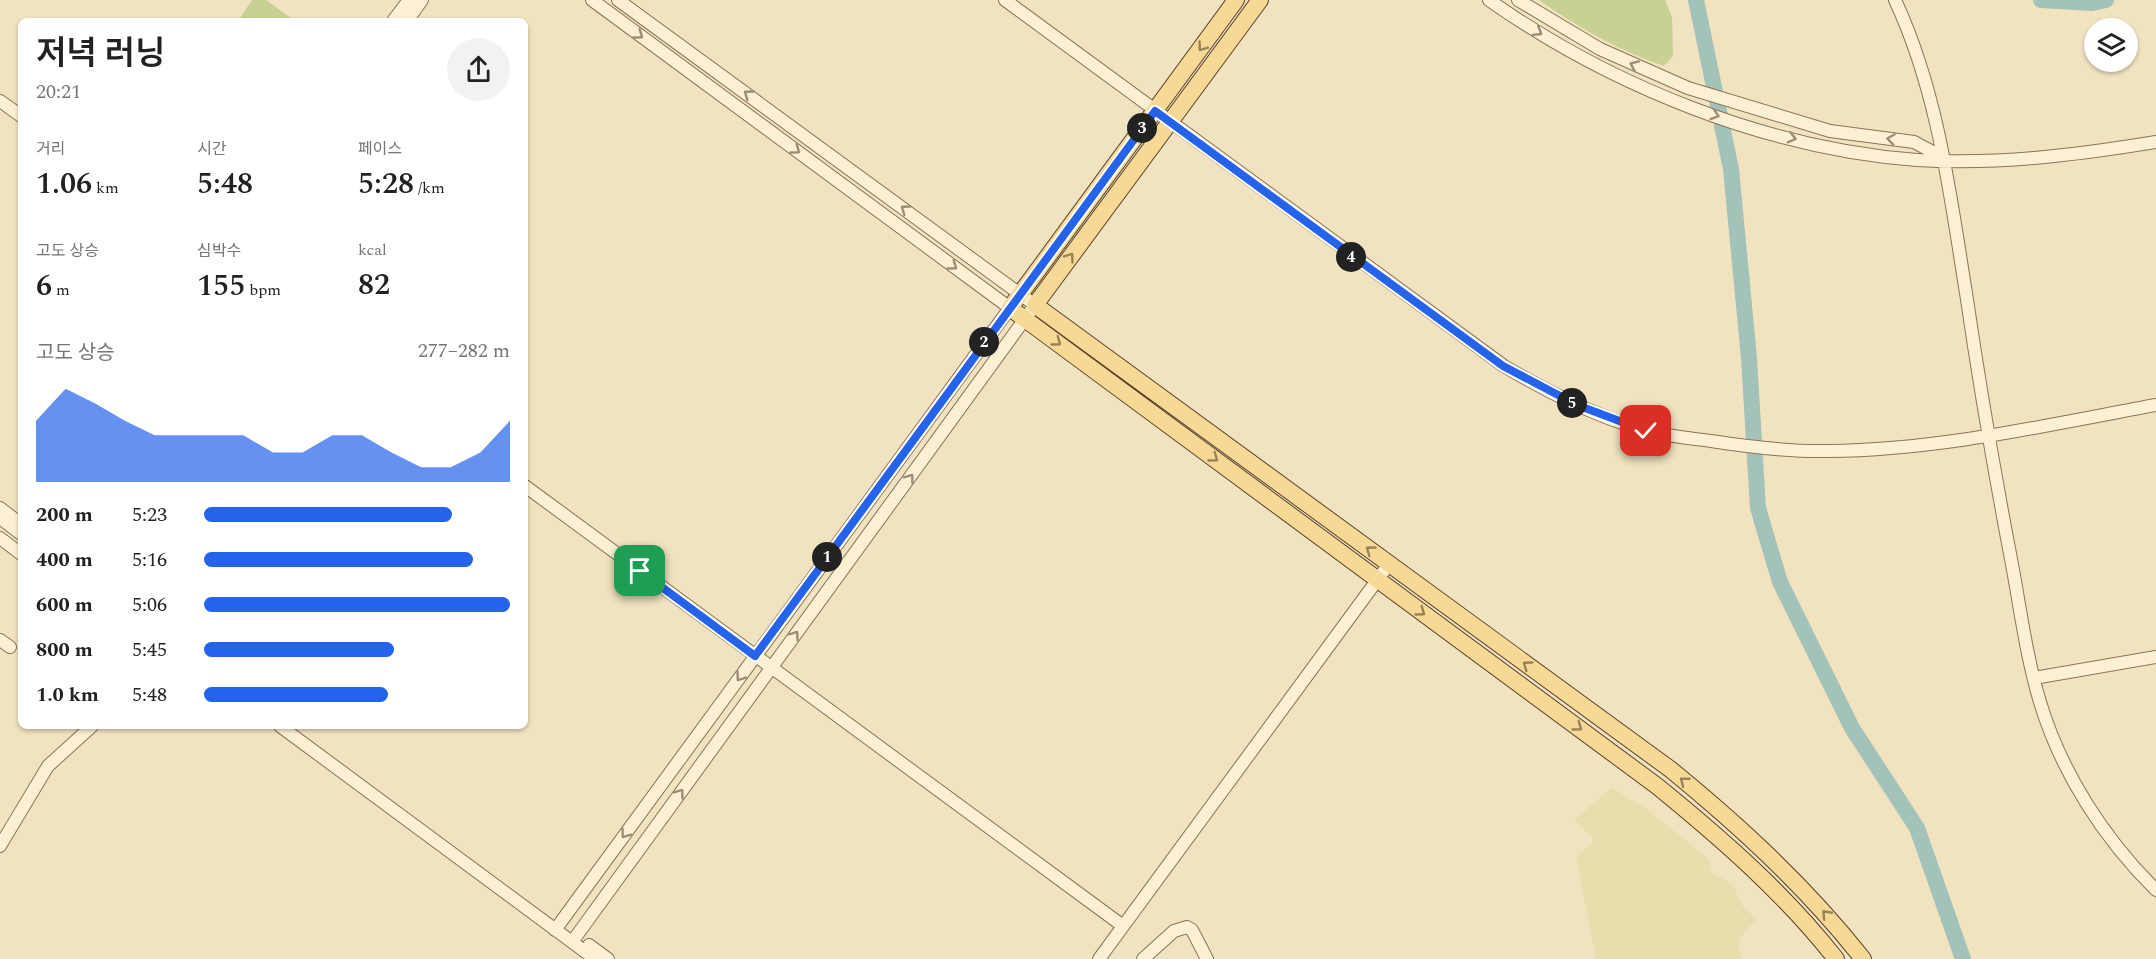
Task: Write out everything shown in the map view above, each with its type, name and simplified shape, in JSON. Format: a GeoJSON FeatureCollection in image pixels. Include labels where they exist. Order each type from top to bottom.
{"type":"FeatureCollection","features":[{"type":"Feature","properties":{"kind":"main road"},"geometry":{"type":"LineString","coordinates":[[1236,0],[1010,308],[1657,786],[1716,834],[1769,882],[1836,959]]}},
{"type":"Feature","properties":{"kind":"main road"},"geometry":{"type":"LineString","coordinates":[[1260,0],[1035,304],[1670,769],[1730,817],[1784,867],[1832,920],[1863,959]]}},
{"type":"Feature","properties":{"kind":"street"},"geometry":{"type":"LineString","coordinates":[[395,18],[409,0]]}},
{"type":"Feature","properties":{"kind":"street"},"geometry":{"type":"LineString","coordinates":[[409,18],[422,0]]}},
{"type":"Feature","properties":{"kind":"street"},"geometry":{"type":"LineString","coordinates":[[557,926],[1010,308],[592,0]]}},
{"type":"Feature","properties":{"kind":"street"},"geometry":{"type":"LineString","coordinates":[[574,939],[1035,304],[618,0]]}},
{"type":"Feature","properties":{"kind":"street"},"geometry":{"type":"LineString","coordinates":[[1005,0],[1447,327],[1531,382],[1577,405],[1646,431],[1762,448],[1805,451],[1864,450],[1988,436],[2156,405]]}},
{"type":"Feature","properties":{"kind":"street"},"geometry":{"type":"LineString","coordinates":[[1489,0],[1573,54],[1693,108],[1826,147],[1918,160],[1988,160],[2073,156],[2156,142]]}},
{"type":"Feature","properties":{"kind":"street"},"geometry":{"type":"LineString","coordinates":[[1518,0],[1592,45],[1688,88],[1830,131],[1914,142],[1945,159]]}},
{"type":"Feature","properties":{"kind":"street"},"geometry":{"type":"LineString","coordinates":[[1894,0],[1906,24],[1918,59],[1945,159],[1988,436],[2034,678],[2050,730],[2072,777],[2104,828],[2156,890]]}},
{"type":"Feature","properties":{"kind":"street"},"geometry":{"type":"LineString","coordinates":[[0,101],[18,114]]}},
{"type":"Feature","properties":{"kind":"street"},"geometry":{"type":"LineString","coordinates":[[528,488],[1123,926]]}},
{"type":"Feature","properties":{"kind":"street"},"geometry":{"type":"LineString","coordinates":[[0,508],[18,527]]}},
{"type":"Feature","properties":{"kind":"street"},"geometry":{"type":"LineString","coordinates":[[0,518],[18,528]]}},
{"type":"Feature","properties":{"kind":"street"},"geometry":{"type":"LineString","coordinates":[[0,538],[18,552]]}},
{"type":"Feature","properties":{"kind":"street"},"geometry":{"type":"LineString","coordinates":[[1100,959],[1389,564]]}},
{"type":"Feature","properties":{"kind":"street"},"geometry":{"type":"LineString","coordinates":[[2034,678],[2156,657]]}},
{"type":"Feature","properties":{"kind":"street"},"geometry":{"type":"LineString","coordinates":[[0,846],[48,766],[89,729]]}},
{"type":"Feature","properties":{"kind":"street"},"geometry":{"type":"LineString","coordinates":[[284,729],[557,926]]}},
{"type":"Feature","properties":{"kind":"street"},"geometry":{"type":"LineString","coordinates":[[298,729],[574,939],[595,959]]}},
{"type":"Feature","properties":{"kind":"street"},"geometry":{"type":"LineString","coordinates":[[1143,959],[1174,931],[1186,927],[1198,939],[1207,959]]}},
{"type":"Feature","properties":{"kind":"street"},"geometry":{"type":"LineString","coordinates":[[574,939],[608,959]]}},
{"type":"Feature","properties":{"kind":"shaded area"},"geometry":{"type":"Polygon","coordinates":[[[1612,788],[1648,810],[1709,859],[1711,872],[1733,885],[1741,904],[1756,919],[1740,938],[1739,951],[1742,959],[1596,959],[1576,857],[1595,840],[1574,820],[1612,788]]]}},
{"type":"Feature","properties":{"kind":"green space"},"geometry":{"type":"Polygon","coordinates":[[[252,0],[266,0],[291,18],[240,18],[252,0]]]}},
{"type":"Feature","properties":{"kind":"green space"},"geometry":{"type":"Polygon","coordinates":[[[1539,0],[1665,0],[1672,17],[1673,56],[1664,66],[1631,53],[1568,20],[1539,0]]]}},
{"type":"Feature","properties":{"kind":"waterway"},"geometry":{"type":"LineString","coordinates":[[1696,0],[1731,169],[1749,358],[1758,508],[1780,582],[1852,728],[1917,828],[1963,959]]}},
{"type":"Feature","properties":{"kind":"waterway"},"geometry":{"type":"LineString","coordinates":[[2041,0],[2092,3],[2106,0]]}},
{"type":"Feature","properties":{"kind":"route"},"geometry":{"type":"LineString","coordinates":[[640,571],[755,656],[1155,111],[1503,366],[1550,393],[1615,421],[1646,431]]}}]}
